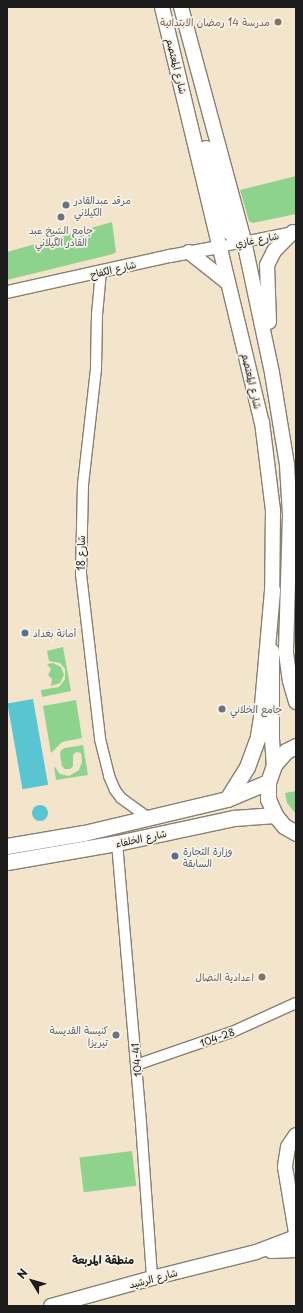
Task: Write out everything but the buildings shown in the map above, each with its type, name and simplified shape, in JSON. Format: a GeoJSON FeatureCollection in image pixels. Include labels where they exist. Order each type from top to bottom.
{"type":"FeatureCollection","features":[{"type":"Feature","properties":{"kind":"main road","name":"شارع المعتصم"},"geometry":{"type":"LineString","coordinates":[[162,7],[174,51],[219,247],[262,422],[273,510],[272,739],[274,765]]}},
{"type":"Feature","properties":{"kind":"main road","name":"شارع المعتصم"},"geometry":{"type":"LineString","coordinates":[[181,10],[244,241],[270,360],[287,465],[290,515],[286,653],[290,681],[296,702]]}},
{"type":"Feature","properties":{"kind":"main road"},"geometry":{"type":"LineString","coordinates":[[174,51],[194,100],[224,224],[231,236],[244,241]]}},
{"type":"Feature","properties":{"kind":"main road"},"geometry":{"type":"LineString","coordinates":[[270,360],[267,265],[274,251],[295,231]]}},
{"type":"Feature","properties":{"kind":"main road"},"geometry":{"type":"LineString","coordinates":[[189,252],[228,283]]}},
{"type":"Feature","properties":{"kind":"main road"},"geometry":{"type":"LineString","coordinates":[[227,799],[247,767],[258,736],[272,589]]}},
{"type":"Feature","properties":{"kind":"main road"},"geometry":{"type":"LineString","coordinates":[[296,746],[286,751],[274,765],[268,782],[268,799],[275,815],[284,826],[296,833]]}},
{"type":"Feature","properties":{"kind":"main road","name":"شارع الخلفاء"},"geometry":{"type":"LineString","coordinates":[[7,846],[84,833],[227,799],[268,782]]}},
{"type":"Feature","properties":{"kind":"main road","name":"شارع الخلفاء"},"geometry":{"type":"LineString","coordinates":[[7,862],[117,843],[234,818],[275,815]]}},
{"type":"Feature","properties":{"kind":"main road"},"geometry":{"type":"LineString","coordinates":[[296,1135],[288,1147],[286,1161],[292,1217],[296,1233]]}},
{"type":"Feature","properties":{"kind":"main road"},"geometry":{"type":"LineString","coordinates":[[296,1146],[292,1161],[296,1188]]}},
{"type":"Feature","properties":{"kind":"main road"},"geometry":{"type":"LineString","coordinates":[[275,1245],[284,1237],[292,1217]]}},
{"type":"Feature","properties":{"kind":"main road","name":"شارع الرشيد"},"geometry":{"type":"LineString","coordinates":[[51,1306],[152,1278],[256,1252],[296,1237]]}},
{"type":"Feature","properties":{"kind":"main road","name":"شارع الرشيد"},"geometry":{"type":"LineString","coordinates":[[256,1252],[296,1250]]}},
{"type":"Feature","properties":{"kind":"street","name":"شارع غازي"},"geometry":{"type":"LineString","coordinates":[[219,247],[295,231]]}},
{"type":"Feature","properties":{"kind":"street","name":"شارع الكفاح"},"geometry":{"type":"LineString","coordinates":[[7,292],[189,252],[219,247]]}},
{"type":"Feature","properties":{"kind":"street","name":"شارع 18"},"geometry":{"type":"LineString","coordinates":[[101,271],[97,316],[96,369],[83,484],[81,574],[100,739],[109,776],[115,790],[121,798],[147,817]]}},
{"type":"Feature","properties":{"kind":"street","name":"104-41"},"geometry":{"type":"LineString","coordinates":[[117,843],[152,1278]]}},
{"type":"Feature","properties":{"kind":"street","name":"104-28"},"geometry":{"type":"LineString","coordinates":[[136,1065],[226,1034],[296,1003]]}},
{"type":"Feature","properties":{"kind":"green space"},"geometry":{"type":"Polygon","coordinates":[[[296,176],[296,214],[253,223],[249,221],[240,190],[296,176]]]}},
{"type":"Feature","properties":{"kind":"green space"},"geometry":{"type":"Polygon","coordinates":[[[112,222],[116,252],[113,254],[7,280],[7,252],[112,222]]]}},
{"type":"Feature","properties":{"kind":"green space"},"geometry":{"type":"Polygon","coordinates":[[[63,647],[71,691],[42,697],[41,690],[59,687],[65,679],[65,669],[60,663],[49,661],[47,651],[63,647]]]}},
{"type":"Feature","properties":{"kind":"green space"},"geometry":{"type":"Polygon","coordinates":[[[53,663],[61,667],[64,675],[60,683],[51,686],[52,679],[48,675],[51,669],[47,664],[53,663]]]}},
{"type":"Feature","properties":{"kind":"green space"},"geometry":{"type":"Polygon","coordinates":[[[76,700],[82,738],[62,742],[51,753],[43,706],[76,700]]]}},
{"type":"Feature","properties":{"kind":"green space"},"geometry":{"type":"Polygon","coordinates":[[[83,745],[88,775],[56,780],[54,766],[60,774],[69,776],[79,770],[82,762],[81,753],[76,752],[73,755],[73,766],[70,769],[65,769],[62,766],[60,754],[61,750],[83,745]]]}},
{"type":"Feature","properties":{"kind":"green space"},"geometry":{"type":"Polygon","coordinates":[[[296,791],[296,814],[287,803],[285,793],[296,791]]]}},
{"type":"Feature","properties":{"kind":"green space"},"geometry":{"type":"Polygon","coordinates":[[[132,1151],[136,1186],[84,1192],[79,1157],[132,1151]]]}},
{"type":"Feature","properties":{"kind":"water"},"geometry":{"type":"Polygon","coordinates":[[[33,699],[48,785],[23,789],[7,704],[33,699]]]}},
{"type":"Feature","properties":{"kind":"water"},"geometry":{"type":"Polygon","coordinates":[[[40,805],[47,810],[48,813],[43,820],[40,821],[33,816],[32,813],[37,806],[40,805]]]}},
{"type":"Feature","properties":{"kind":"place","name":"مدرسة 14 رمضان الابتدائية"},"geometry":{"type":"Point","coordinates":[278,22]}},
{"type":"Feature","properties":{"kind":"place","name":"مرقد عبدالقادر الكيلاني"},"geometry":{"type":"Point","coordinates":[66,205]}},
{"type":"Feature","properties":{"kind":"place","name":"جامع الشيخ عبد القادر الگيلاني"},"geometry":{"type":"Point","coordinates":[61,217]}},
{"type":"Feature","properties":{"kind":"place","name":"أمانة بغداد"},"geometry":{"type":"Point","coordinates":[25,633]}},
{"type":"Feature","properties":{"kind":"place","name":"جامع الخلاني"},"geometry":{"type":"Point","coordinates":[222,709]}},
{"type":"Feature","properties":{"kind":"place","name":"وزارة التجارة السابقة"},"geometry":{"type":"Point","coordinates":[175,856]}},
{"type":"Feature","properties":{"kind":"place","name":"اعدادية النضال"},"geometry":{"type":"Point","coordinates":[262,977]}},
{"type":"Feature","properties":{"kind":"place","name":"كنيسة القديسة تيريزا"},"geometry":{"type":"Point","coordinates":[116,1035]}},
{"type":"Feature","properties":{"kind":"district","name":"منطقة المربعة"},"geometry":{"type":"Point","coordinates":[103,1260]}}]}
